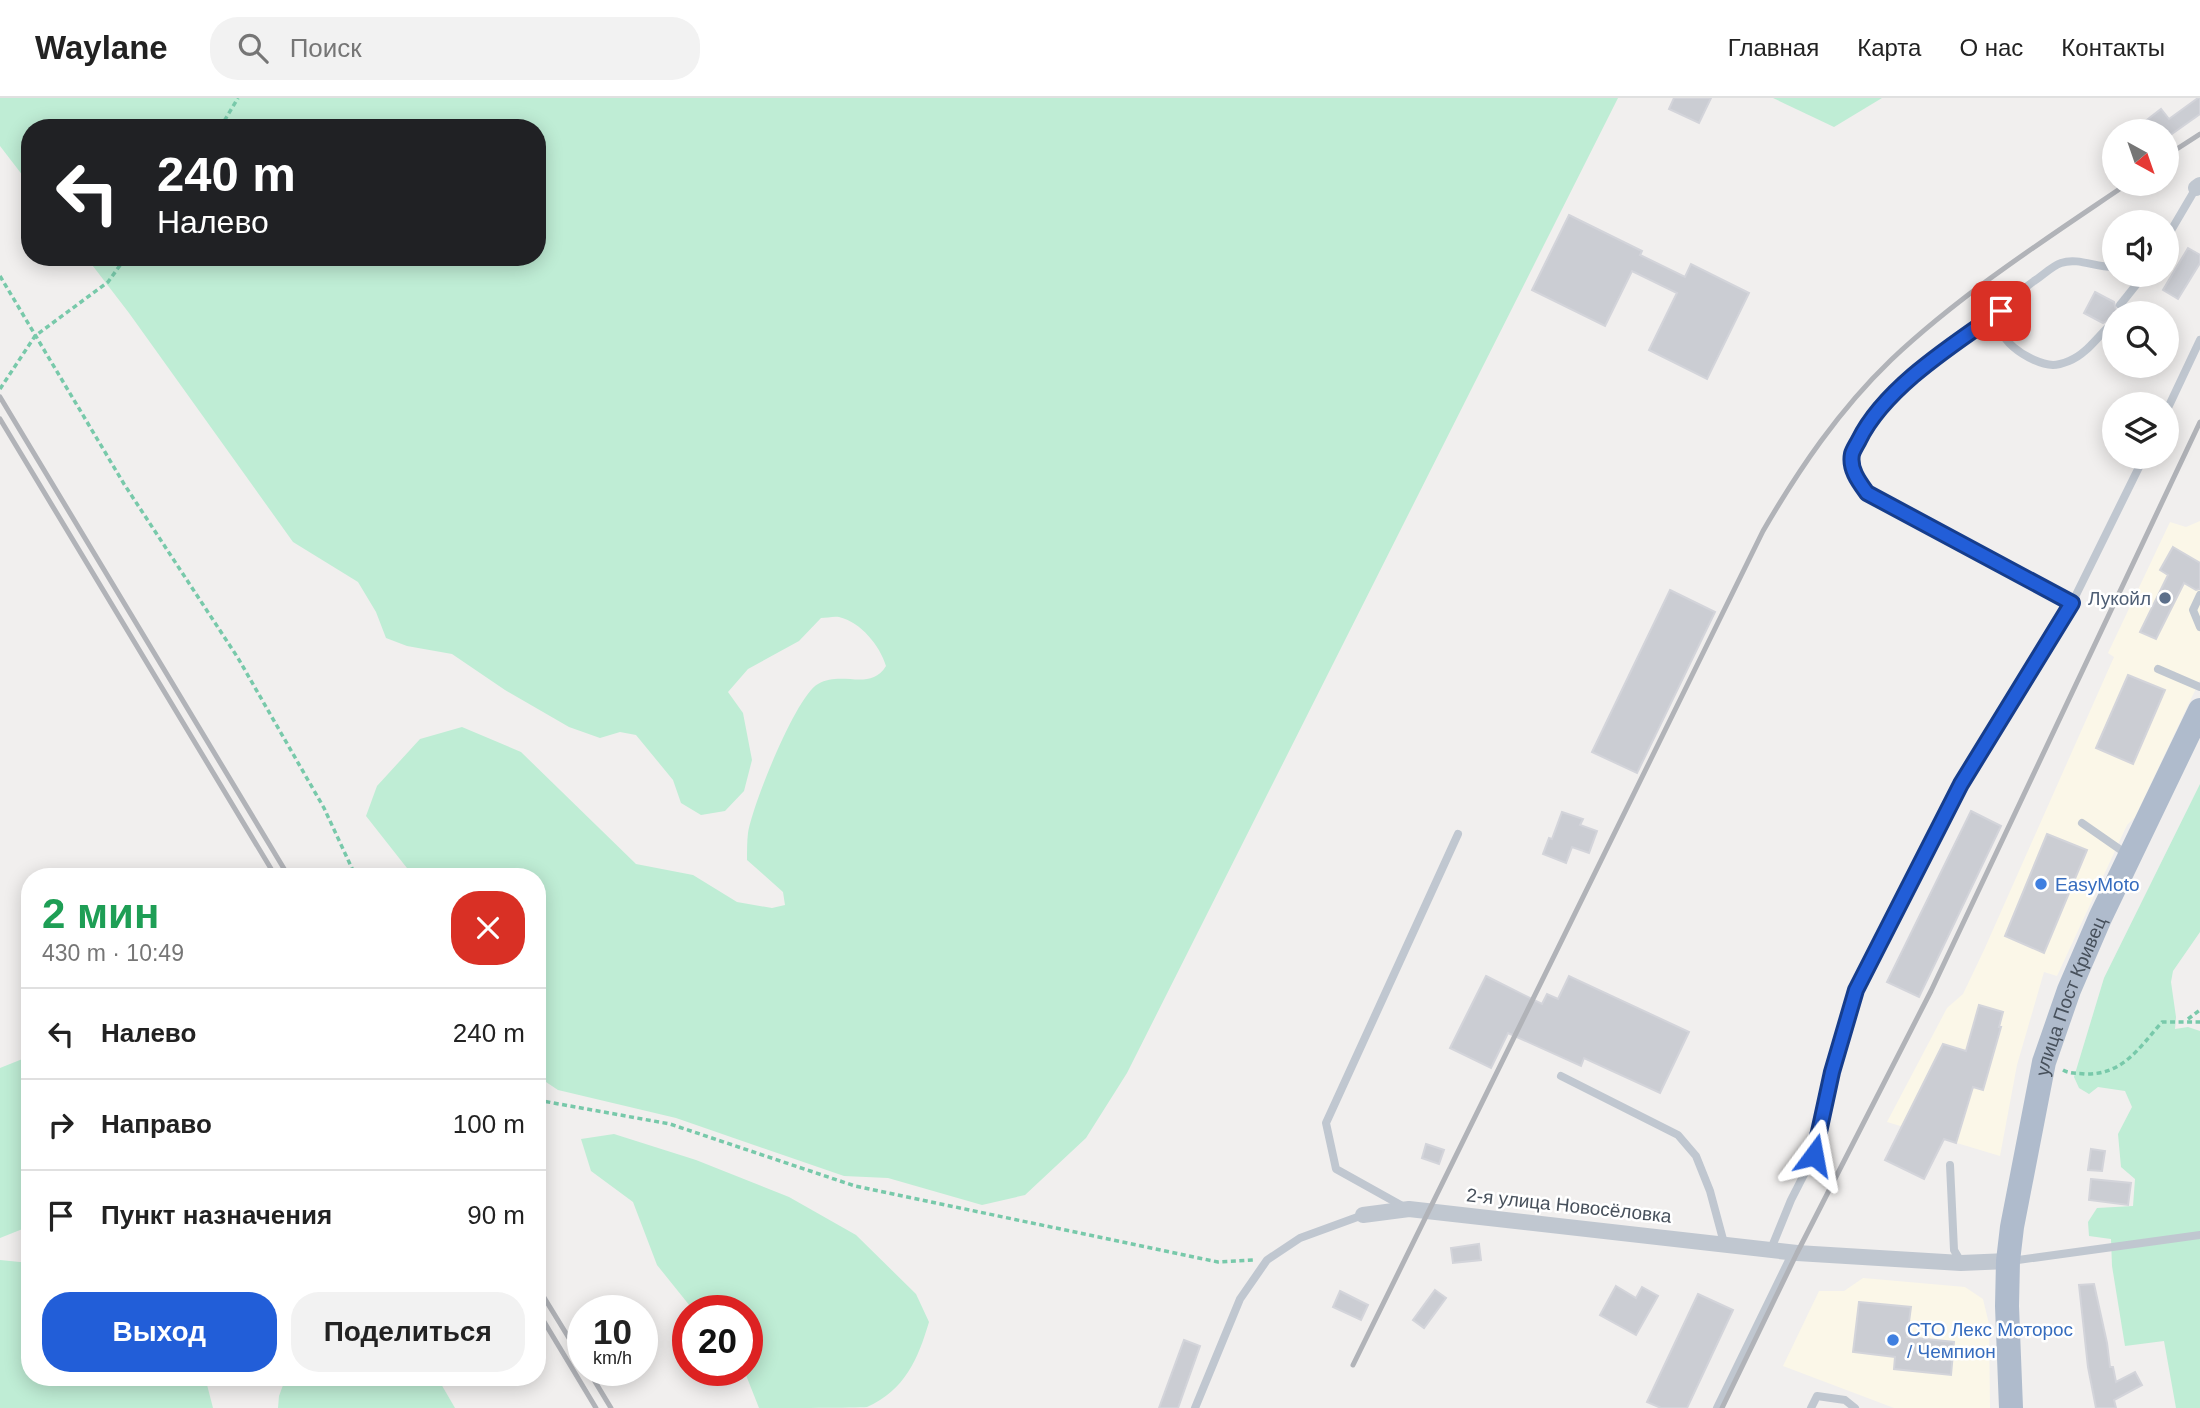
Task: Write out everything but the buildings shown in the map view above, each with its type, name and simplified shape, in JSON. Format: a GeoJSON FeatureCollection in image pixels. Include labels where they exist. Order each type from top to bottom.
{"type":"FeatureCollection","features":[{"type":"Feature","properties":{"kind":"main road","name":"улица Пост Кривец"},"geometry":{"type":"LineString","coordinates":[[2011,1408],[2008,1261],[2012,1227],[2044,1062],[2069,990],[2200,710]]}},
{"type":"Feature","properties":{"kind":"street","name":"2-я улица Новосёловка"},"geometry":{"type":"LineString","coordinates":[[1363,1214],[1409,1209],[1771,1249]]}},
{"type":"Feature","properties":{"kind":"street"},"geometry":{"type":"LineString","coordinates":[[1771,1249],[1961,1263],[2008,1261]]}},
{"type":"Feature","properties":{"kind":"lane"},"geometry":{"type":"LineString","coordinates":[[2179,217],[2198,186]]}},
{"type":"Feature","properties":{"kind":"lane"},"geometry":{"type":"LineString","coordinates":[[2072,603],[1867,493],[1855,477],[1852,455],[1867,425],[1899,389],[1939,354],[2001,311],[2020,292],[2061,262],[2084,262],[2102,268]]}},
{"type":"Feature","properties":{"kind":"lane"},"geometry":{"type":"LineString","coordinates":[[2123,301],[2134,287]]}},
{"type":"Feature","properties":{"kind":"lane"},"geometry":{"type":"LineString","coordinates":[[2001,311],[1999,327],[2007,343],[2031,359],[2054,365],[2071,360],[2090,347],[2102,334]]}},
{"type":"Feature","properties":{"kind":"lane"},"geometry":{"type":"LineString","coordinates":[[2175,392],[2200,340]]}},
{"type":"Feature","properties":{"kind":"lane"},"geometry":{"type":"LineString","coordinates":[[1771,1249],[1791,1200],[1814,1155],[1832,1072],[1856,990],[1961,784],[2072,603],[2138,469]]}},
{"type":"Feature","properties":{"kind":"lane"},"geometry":{"type":"LineString","coordinates":[[2200,595],[2193,610],[2200,627]]}},
{"type":"Feature","properties":{"kind":"lane"},"geometry":{"type":"LineString","coordinates":[[2158,669],[2200,687]]}},
{"type":"Feature","properties":{"kind":"lane"},"geometry":{"type":"LineString","coordinates":[[2082,823],[2116,849],[2130,856]]}},
{"type":"Feature","properties":{"kind":"lane"},"geometry":{"type":"LineString","coordinates":[[1409,1209],[1336,1169],[1326,1123],[1458,834]]}},
{"type":"Feature","properties":{"kind":"lane"},"geometry":{"type":"LineString","coordinates":[[1561,1076],[1678,1135],[1696,1156],[1710,1191],[1724,1244]]}},
{"type":"Feature","properties":{"kind":"lane"},"geometry":{"type":"LineString","coordinates":[[1950,1166],[1954,1250],[1961,1263]]}},
{"type":"Feature","properties":{"kind":"lane"},"geometry":{"type":"LineString","coordinates":[[1195,1408],[1240,1299],[1266,1260],[1300,1238],[1363,1214]]}},
{"type":"Feature","properties":{"kind":"lane"},"geometry":{"type":"LineString","coordinates":[[2008,1261],[2200,1235]]}},
{"type":"Feature","properties":{"kind":"lane"},"geometry":{"type":"LineString","coordinates":[[1717,1408],[1793,1252]]}},
{"type":"Feature","properties":{"kind":"lane"},"geometry":{"type":"LineString","coordinates":[[1811,1408],[1817,1396],[1845,1400],[1855,1408]]}},
{"type":"Feature","properties":{"kind":"path"},"geometry":{"type":"LineString","coordinates":[[225,119],[238,98]]}},
{"type":"Feature","properties":{"kind":"path"},"geometry":{"type":"LineString","coordinates":[[0,388],[36,336],[108,282],[120,266]]}},
{"type":"Feature","properties":{"kind":"path"},"geometry":{"type":"LineString","coordinates":[[0,276],[124,484],[237,658],[324,808],[352,868]]}},
{"type":"Feature","properties":{"kind":"path"},"geometry":{"type":"LineString","coordinates":[[2187,1020],[2200,1010]]}},
{"type":"Feature","properties":{"kind":"path"},"geometry":{"type":"LineString","coordinates":[[2044,1062],[2069,1073],[2093,1074],[2113,1070],[2134,1056],[2162,1022],[2200,1022]]}},
{"type":"Feature","properties":{"kind":"path"},"geometry":{"type":"LineString","coordinates":[[546,1102],[670,1124],[869,1189],[1218,1262],[1266,1260]]}},
{"type":"Feature","properties":{"kind":"shaded area"},"geometry":{"type":"Polygon","coordinates":[[[2200,521],[2200,680],[2135,817],[2127,825],[2057,976],[2044,972],[2017,1065],[2000,1156],[1887,1122],[1947,1008],[1963,994],[1984,950],[2114,657],[2108,653],[2170,522],[2186,527],[2200,521]]]}},
{"type":"Feature","properties":{"kind":"shaded area"},"geometry":{"type":"Polygon","coordinates":[[[1863,1278],[1965,1287],[1983,1299],[1989,1324],[1990,1408],[1894,1408],[1783,1366],[1819,1291],[1844,1291],[1863,1278]]]}},
{"type":"Feature","properties":{"kind":"green space"},"geometry":{"type":"Polygon","coordinates":[[[0,98],[1618,98],[1127,1073],[1086,1138],[1025,1195],[982,1205],[888,1178],[844,1176],[676,1118],[558,1090],[546,1082],[546,868],[407,868],[366,816],[377,786],[420,739],[462,727],[521,752],[636,864],[693,875],[737,902],[772,908],[785,905],[783,892],[747,860],[751,819],[787,729],[809,693],[827,680],[872,678],[880,674],[886,666],[879,651],[862,629],[837,617],[821,618],[799,641],[748,669],[728,692],[743,713],[752,760],[744,791],[725,811],[701,815],[681,803],[673,780],[636,735],[620,732],[600,738],[569,727],[505,690],[452,654],[407,646],[386,638],[376,612],[358,582],[293,542],[93,266],[546,266],[546,119],[21,119],[21,173],[0,146],[0,98]]]}},
{"type":"Feature","properties":{"kind":"green space"},"geometry":{"type":"Polygon","coordinates":[[[1773,98],[1882,98],[1834,127],[1773,98]]]}},
{"type":"Feature","properties":{"kind":"green space"},"geometry":{"type":"Polygon","coordinates":[[[2200,784],[2200,932],[2173,971],[2171,982],[2175,1029],[2188,1027],[2200,1031],[2200,1408],[2176,1408],[2164,1341],[2125,1346],[2112,1266],[2111,1239],[2089,1236],[2088,1222],[2097,1208],[2133,1206],[2135,1179],[2121,1167],[2118,1134],[2132,1107],[2125,1091],[2098,1087],[2089,1094],[2079,1088],[2074,1077],[2104,978],[2200,784]]]}},
{"type":"Feature","properties":{"kind":"green space"},"geometry":{"type":"Polygon","coordinates":[[[21,1060],[21,1230],[0,1238],[0,1068],[21,1060]]]}},
{"type":"Feature","properties":{"kind":"green space"},"geometry":{"type":"Polygon","coordinates":[[[614,1134],[696,1160],[789,1197],[856,1235],[916,1294],[929,1322],[915,1361],[908,1372],[891,1392],[867,1407],[759,1408],[750,1386],[763,1386],[763,1295],[681,1295],[657,1265],[633,1202],[591,1171],[581,1139],[614,1134]]]}},
{"type":"Feature","properties":{"kind":"green space"},"geometry":{"type":"Polygon","coordinates":[[[0,1260],[21,1262],[21,1386],[207,1386],[213,1408],[0,1408],[0,1260]]]}},
{"type":"Feature","properties":{"kind":"green space"},"geometry":{"type":"Polygon","coordinates":[[[283,1386],[442,1386],[455,1408],[278,1408],[283,1386]]]}},
{"type":"Feature","properties":{"kind":"railway"},"geometry":{"type":"LineString","coordinates":[[2179,148],[2200,134]]}},
{"type":"Feature","properties":{"kind":"railway"},"geometry":{"type":"LineString","coordinates":[[1353,1365],[1763,531],[1791,485],[1854,399],[1918,335],[2005,268],[2110,196]]}},
{"type":"Feature","properties":{"kind":"railway"},"geometry":{"type":"LineString","coordinates":[[0,397],[284,868]]}},
{"type":"Feature","properties":{"kind":"railway"},"geometry":{"type":"LineString","coordinates":[[0,419],[271,868]]}},
{"type":"Feature","properties":{"kind":"railway"},"geometry":{"type":"LineString","coordinates":[[1722,1408],[1797,1253],[1931,991],[2200,422]]}},
{"type":"Feature","properties":{"kind":"railway"},"geometry":{"type":"LineString","coordinates":[[546,1301],[567,1335]]}},
{"type":"Feature","properties":{"kind":"railway"},"geometry":{"type":"LineString","coordinates":[[546,1325],[596,1408]]}},
{"type":"Feature","properties":{"kind":"railway"},"geometry":{"type":"LineString","coordinates":[[598,1386],[611,1408]]}},
{"type":"Feature","properties":{"kind":"place","name":"Лукойл"},"geometry":{"type":"Point","coordinates":[2165,598]}},
{"type":"Feature","properties":{"kind":"place","name":"EasyMoto"},"geometry":{"type":"Point","coordinates":[2041,884]}},
{"type":"Feature","properties":{"kind":"place","name":"СТО Лекс Моторос / Чемпион"},"geometry":{"type":"Point","coordinates":[1893,1340]}},
{"type":"Feature","properties":{"kind":"route"},"geometry":{"type":"LineString","coordinates":[[1814,1155],[1832,1072],[1856,990],[1961,784],[2072,603],[1867,493],[1855,477],[1852,455],[1867,425],[1899,389],[1939,354],[2001,311]]}}]}
